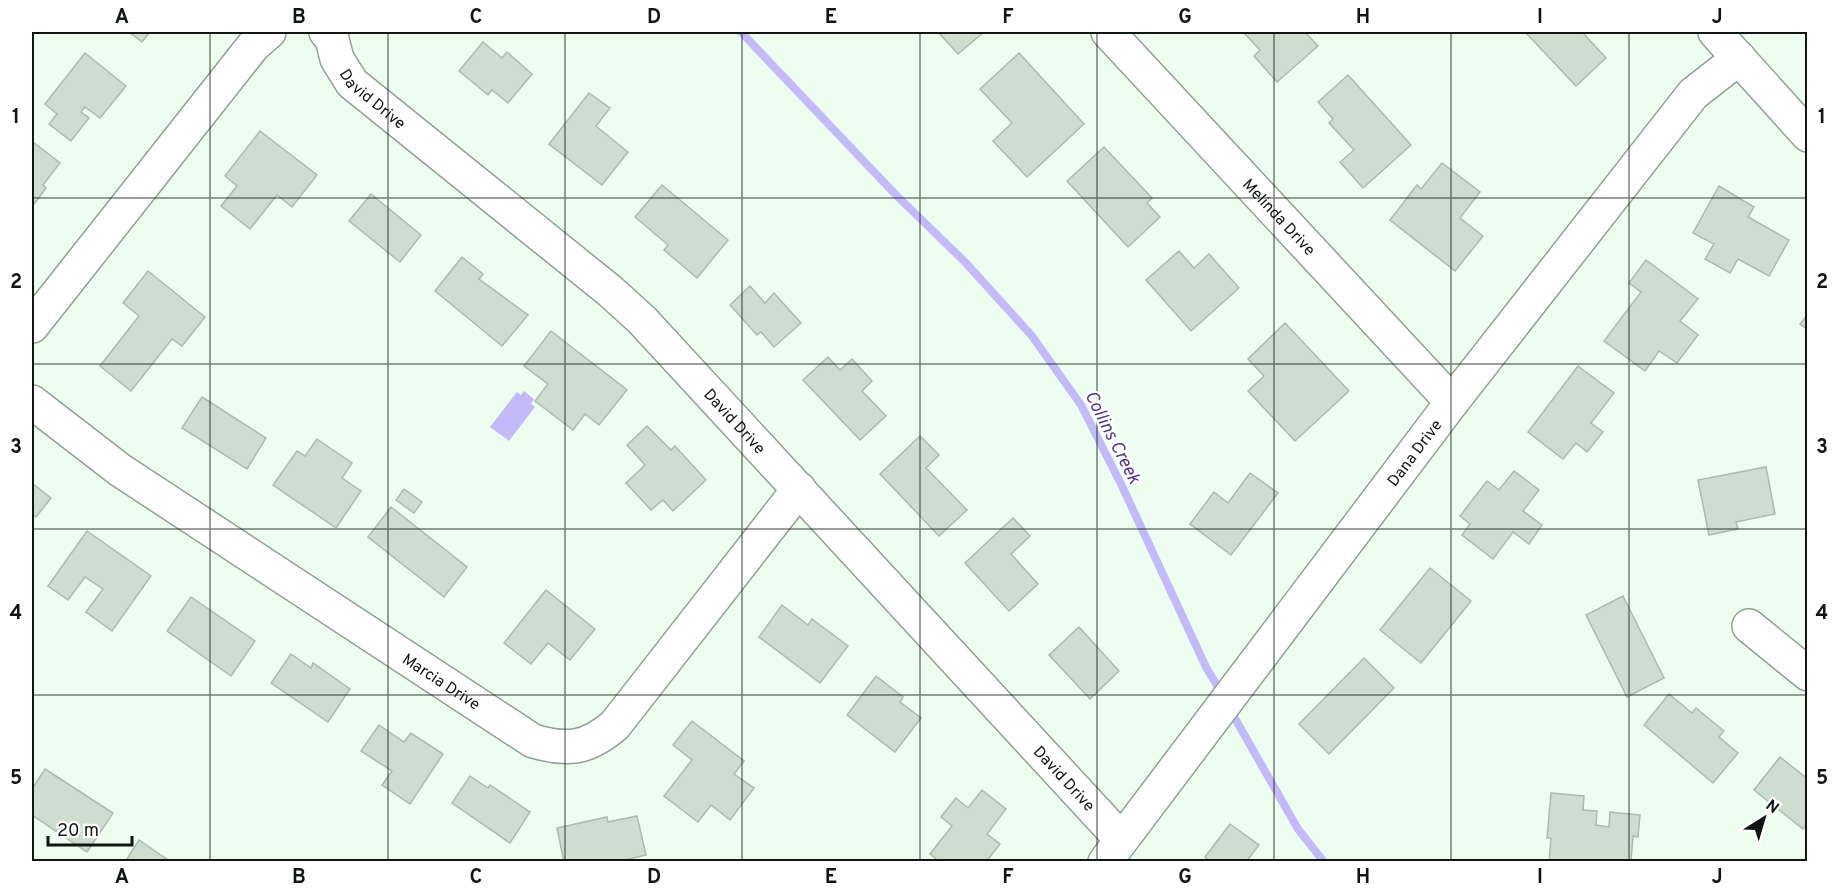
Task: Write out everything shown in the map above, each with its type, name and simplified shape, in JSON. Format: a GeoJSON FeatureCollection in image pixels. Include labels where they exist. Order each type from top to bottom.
{"type":"FeatureCollection","features":[{"type":"Feature","properties":{"kind":"street"},"geometry":{"type":"LineString","coordinates":[[32,326],[253,46],[269,32]]}},
{"type":"Feature","properties":{"kind":"street","name":"David Drive"},"geometry":{"type":"LineString","coordinates":[[326,32],[332,39],[337,60],[352,83],[610,291],[642,320],[799,489],[1113,850]]}},
{"type":"Feature","properties":{"kind":"street","name":"Melinda Drive"},"geometry":{"type":"LineString","coordinates":[[1108,32],[1452,402]]}},
{"type":"Feature","properties":{"kind":"street"},"geometry":{"type":"LineString","coordinates":[[1715,32],[1808,135]]}},
{"type":"Feature","properties":{"kind":"street","name":"Dana Drive"},"geometry":{"type":"LineString","coordinates":[[1113,850],[1452,402],[1693,94],[1739,58]]}},
{"type":"Feature","properties":{"kind":"street","name":"Marcia Drive"},"geometry":{"type":"LineString","coordinates":[[32,402],[120,470],[533,741],[550,746],[586,745],[601,737],[615,725],[799,489]]}},
{"type":"Feature","properties":{"kind":"street"},"geometry":{"type":"LineString","coordinates":[[1749,626],[1808,674]]}},
{"type":"Feature","properties":{"kind":"shaded area"},"geometry":{"type":"Polygon","coordinates":[[[524,391],[534,399],[531,404],[535,407],[509,441],[490,427],[517,392],[521,395],[524,391]]]}},
{"type":"Feature","properties":{"kind":"building"},"geometry":{"type":"Polygon","coordinates":[[[129,32],[150,32],[142,42],[129,32]]]}},
{"type":"Feature","properties":{"kind":"building"},"geometry":{"type":"Polygon","coordinates":[[[938,32],[984,32],[958,54],[938,32]]]}},
{"type":"Feature","properties":{"kind":"building"},"geometry":{"type":"Polygon","coordinates":[[[1243,32],[1305,32],[1318,46],[1277,82],[1254,56],[1260,50],[1243,32]]]}},
{"type":"Feature","properties":{"kind":"building"},"geometry":{"type":"Polygon","coordinates":[[[1525,32],[1584,32],[1606,58],[1576,86],[1525,32]]]}},
{"type":"Feature","properties":{"kind":"building"},"geometry":{"type":"Polygon","coordinates":[[[483,42],[502,58],[507,52],[532,74],[508,103],[492,90],[488,95],[459,71],[483,42]]]}},
{"type":"Feature","properties":{"kind":"building"},"geometry":{"type":"Polygon","coordinates":[[[85,53],[126,86],[100,118],[85,107],[81,112],[89,118],[71,141],[49,124],[57,114],[45,104],[85,53]]]}},
{"type":"Feature","properties":{"kind":"building"},"geometry":{"type":"Polygon","coordinates":[[[1019,53],[1084,124],[1027,177],[993,141],[1012,123],[980,89],[1019,53]]]}},
{"type":"Feature","properties":{"kind":"building"},"geometry":{"type":"Polygon","coordinates":[[[1348,75],[1411,145],[1363,188],[1340,162],[1354,150],[1329,123],[1333,119],[1318,102],[1348,75]]]}},
{"type":"Feature","properties":{"kind":"building"},"geometry":{"type":"Polygon","coordinates":[[[589,93],[610,108],[596,126],[628,152],[602,185],[549,144],[589,93]]]}},
{"type":"Feature","properties":{"kind":"building"},"geometry":{"type":"Polygon","coordinates":[[[260,131],[317,175],[292,207],[277,195],[250,229],[221,206],[237,186],[225,176],[260,131]]]}},
{"type":"Feature","properties":{"kind":"building"},"geometry":{"type":"Polygon","coordinates":[[[33,142],[60,163],[43,185],[46,188],[32,207],[32,144],[33,142]]]}},
{"type":"Feature","properties":{"kind":"building"},"geometry":{"type":"Polygon","coordinates":[[[1104,147],[1152,198],[1147,203],[1160,217],[1128,247],[1067,181],[1104,147]]]}},
{"type":"Feature","properties":{"kind":"building"},"geometry":{"type":"Polygon","coordinates":[[[1442,163],[1480,192],[1460,218],[1483,236],[1455,271],[1390,220],[1417,185],[1421,189],[1442,163]]]}},
{"type":"Feature","properties":{"kind":"building"},"geometry":{"type":"Polygon","coordinates":[[[662,185],[728,240],[697,278],[664,250],[668,245],[635,217],[662,185]]]}},
{"type":"Feature","properties":{"kind":"building"},"geometry":{"type":"Polygon","coordinates":[[[1719,186],[1754,207],[1748,217],[1789,240],[1769,276],[1738,259],[1730,273],[1705,259],[1714,244],[1693,233],[1719,186]]]}},
{"type":"Feature","properties":{"kind":"building"},"geometry":{"type":"Polygon","coordinates":[[[371,194],[421,235],[400,262],[349,221],[371,194]]]}},
{"type":"Feature","properties":{"kind":"building"},"geometry":{"type":"Polygon","coordinates":[[[1179,251],[1194,268],[1209,254],[1239,288],[1191,331],[1146,280],[1179,251]]]}},
{"type":"Feature","properties":{"kind":"building"},"geometry":{"type":"Polygon","coordinates":[[[462,257],[483,274],[479,279],[528,315],[502,346],[435,291],[462,257]]]}},
{"type":"Feature","properties":{"kind":"building"},"geometry":{"type":"Polygon","coordinates":[[[1646,260],[1698,299],[1680,321],[1698,335],[1677,363],[1659,351],[1645,371],[1604,341],[1641,292],[1629,283],[1646,260]]]}},
{"type":"Feature","properties":{"kind":"building"},"geometry":{"type":"Polygon","coordinates":[[[148,271],[205,317],[182,346],[172,339],[131,391],[100,366],[139,316],[123,303],[148,271]]]}},
{"type":"Feature","properties":{"kind":"building"},"geometry":{"type":"Polygon","coordinates":[[[750,286],[765,303],[774,293],[801,323],[774,347],[761,332],[757,335],[730,305],[750,286]]]}},
{"type":"Feature","properties":{"kind":"building"},"geometry":{"type":"Polygon","coordinates":[[[1808,314],[1808,330],[1800,324],[1808,314]]]}},
{"type":"Feature","properties":{"kind":"building"},"geometry":{"type":"Polygon","coordinates":[[[1285,323],[1349,391],[1295,441],[1248,391],[1264,376],[1248,359],[1285,323]]]}},
{"type":"Feature","properties":{"kind":"building"},"geometry":{"type":"Polygon","coordinates":[[[551,331],[627,390],[599,425],[585,414],[573,430],[535,401],[548,384],[524,366],[551,331]]]}},
{"type":"Feature","properties":{"kind":"building"},"geometry":{"type":"Polygon","coordinates":[[[828,357],[840,370],[852,359],[872,381],[862,391],[886,416],[860,440],[803,380],[828,357]]]}},
{"type":"Feature","properties":{"kind":"building"},"geometry":{"type":"Polygon","coordinates":[[[1578,366],[1614,393],[1591,423],[1603,432],[1587,452],[1576,443],[1563,459],[1528,432],[1578,366]]]}},
{"type":"Feature","properties":{"kind":"building"},"geometry":{"type":"Polygon","coordinates":[[[202,397],[266,438],[247,469],[182,428],[202,397]]]}},
{"type":"Feature","properties":{"kind":"building"},"geometry":{"type":"Polygon","coordinates":[[[647,426],[671,450],[675,446],[706,480],[673,511],[663,500],[651,510],[626,483],[645,465],[627,445],[647,426]]]}},
{"type":"Feature","properties":{"kind":"building"},"geometry":{"type":"Polygon","coordinates":[[[920,436],[939,455],[926,468],[967,510],[939,536],[880,474],[920,436]]]}},
{"type":"Feature","properties":{"kind":"building"},"geometry":{"type":"Polygon","coordinates":[[[317,439],[352,463],[342,478],[361,491],[336,528],[273,485],[297,451],[305,456],[317,439]]]}},
{"type":"Feature","properties":{"kind":"building"},"geometry":{"type":"Polygon","coordinates":[[[1766,467],[1775,514],[1736,522],[1738,529],[1709,535],[1698,480],[1766,467]]]}},
{"type":"Feature","properties":{"kind":"building"},"geometry":{"type":"Polygon","coordinates":[[[1514,471],[1539,490],[1523,511],[1542,525],[1529,544],[1513,532],[1493,559],[1462,535],[1470,524],[1460,516],[1487,481],[1499,490],[1514,471]]]}},
{"type":"Feature","properties":{"kind":"building"},"geometry":{"type":"Polygon","coordinates":[[[1250,473],[1278,493],[1231,555],[1190,524],[1214,492],[1228,503],[1250,473]]]}},
{"type":"Feature","properties":{"kind":"building"},"geometry":{"type":"Polygon","coordinates":[[[32,483],[51,498],[36,517],[32,514],[32,483]]]}},
{"type":"Feature","properties":{"kind":"building"},"geometry":{"type":"Polygon","coordinates":[[[404,489],[422,502],[414,513],[396,500],[404,489]]]}},
{"type":"Feature","properties":{"kind":"building"},"geometry":{"type":"Polygon","coordinates":[[[391,507],[467,567],[444,597],[368,537],[391,507]]]}},
{"type":"Feature","properties":{"kind":"building"},"geometry":{"type":"Polygon","coordinates":[[[1013,518],[1030,536],[1011,554],[1038,584],[1009,611],[965,563],[1013,518]]]}},
{"type":"Feature","properties":{"kind":"building"},"geometry":{"type":"Polygon","coordinates":[[[87,531],[151,576],[112,631],[86,612],[103,589],[85,577],[68,600],[48,586],[87,531]]]}},
{"type":"Feature","properties":{"kind":"building"},"geometry":{"type":"Polygon","coordinates":[[[1430,568],[1471,601],[1421,663],[1380,630],[1430,568]]]}},
{"type":"Feature","properties":{"kind":"building"},"geometry":{"type":"Polygon","coordinates":[[[546,590],[595,629],[570,660],[548,643],[531,664],[504,643],[546,590]]]}},
{"type":"Feature","properties":{"kind":"building"},"geometry":{"type":"Polygon","coordinates":[[[1623,596],[1664,678],[1627,697],[1586,615],[1623,596]]]}},
{"type":"Feature","properties":{"kind":"building"},"geometry":{"type":"Polygon","coordinates":[[[191,597],[255,641],[231,676],[167,631],[191,597]]]}},
{"type":"Feature","properties":{"kind":"building"},"geometry":{"type":"Polygon","coordinates":[[[782,605],[808,625],[812,619],[848,646],[820,683],[759,637],[782,605]]]}},
{"type":"Feature","properties":{"kind":"building"},"geometry":{"type":"Polygon","coordinates":[[[1079,627],[1119,671],[1090,699],[1049,655],[1079,627]]]}},
{"type":"Feature","properties":{"kind":"building"},"geometry":{"type":"Polygon","coordinates":[[[291,654],[311,668],[313,663],[350,689],[328,722],[271,683],[291,654]]]}},
{"type":"Feature","properties":{"kind":"building"},"geometry":{"type":"Polygon","coordinates":[[[1364,658],[1394,688],[1329,754],[1299,724],[1364,658]]]}},
{"type":"Feature","properties":{"kind":"building"},"geometry":{"type":"Polygon","coordinates":[[[876,676],[903,697],[900,702],[921,718],[895,752],[847,715],[876,676]]]}},
{"type":"Feature","properties":{"kind":"building"},"geometry":{"type":"Polygon","coordinates":[[[1669,694],[1692,713],[1696,708],[1724,731],[1719,737],[1738,753],[1713,783],[1644,725],[1669,694]]]}},
{"type":"Feature","properties":{"kind":"building"},"geometry":{"type":"Polygon","coordinates":[[[692,721],[744,761],[734,774],[754,788],[730,820],[711,805],[698,822],[664,796],[692,760],[673,745],[692,721]]]}},
{"type":"Feature","properties":{"kind":"building"},"geometry":{"type":"Polygon","coordinates":[[[379,725],[404,742],[411,733],[443,754],[410,804],[382,785],[392,771],[361,751],[379,725]]]}},
{"type":"Feature","properties":{"kind":"building"},"geometry":{"type":"Polygon","coordinates":[[[1780,757],[1808,779],[1808,824],[1803,829],[1754,790],[1780,757]]]}},
{"type":"Feature","properties":{"kind":"building"},"geometry":{"type":"Polygon","coordinates":[[[45,769],[113,813],[87,852],[32,815],[32,789],[45,769]]]}},
{"type":"Feature","properties":{"kind":"building"},"geometry":{"type":"Polygon","coordinates":[[[470,776],[488,788],[490,785],[530,812],[510,843],[452,803],[470,776]]]}},
{"type":"Feature","properties":{"kind":"building"},"geometry":{"type":"Polygon","coordinates":[[[982,790],[1006,809],[987,834],[1000,844],[986,862],[940,862],[930,854],[952,826],[941,817],[956,798],[968,808],[982,790]]]}},
{"type":"Feature","properties":{"kind":"building"},"geometry":{"type":"Polygon","coordinates":[[[1551,793],[1584,796],[1583,810],[1597,811],[1596,825],[1609,827],[1610,812],[1640,815],[1638,837],[1633,836],[1631,862],[1549,862],[1551,838],[1547,838],[1551,793]]]}},
{"type":"Feature","properties":{"kind":"building"},"geometry":{"type":"Polygon","coordinates":[[[637,816],[646,855],[617,862],[564,862],[557,828],[607,817],[608,822],[637,816]]]}},
{"type":"Feature","properties":{"kind":"building"},"geometry":{"type":"Polygon","coordinates":[[[1230,824],[1259,845],[1246,862],[1210,862],[1205,857],[1230,824]]]}},
{"type":"Feature","properties":{"kind":"building"},"geometry":{"type":"Polygon","coordinates":[[[139,840],[171,862],[125,862],[139,840]]]}},
{"type":"Feature","properties":{"kind":"waterway","name":"Collins Creek"},"geometry":{"type":"LineString","coordinates":[[741,32],[895,194],[965,262],[1032,336],[1081,405],[1121,484],[1206,667],[1222,694]]}},
{"type":"Feature","properties":{"kind":"waterway","name":"Collins Creek"},"geometry":{"type":"LineString","coordinates":[[1229,708],[1298,829],[1324,862]]}}]}
